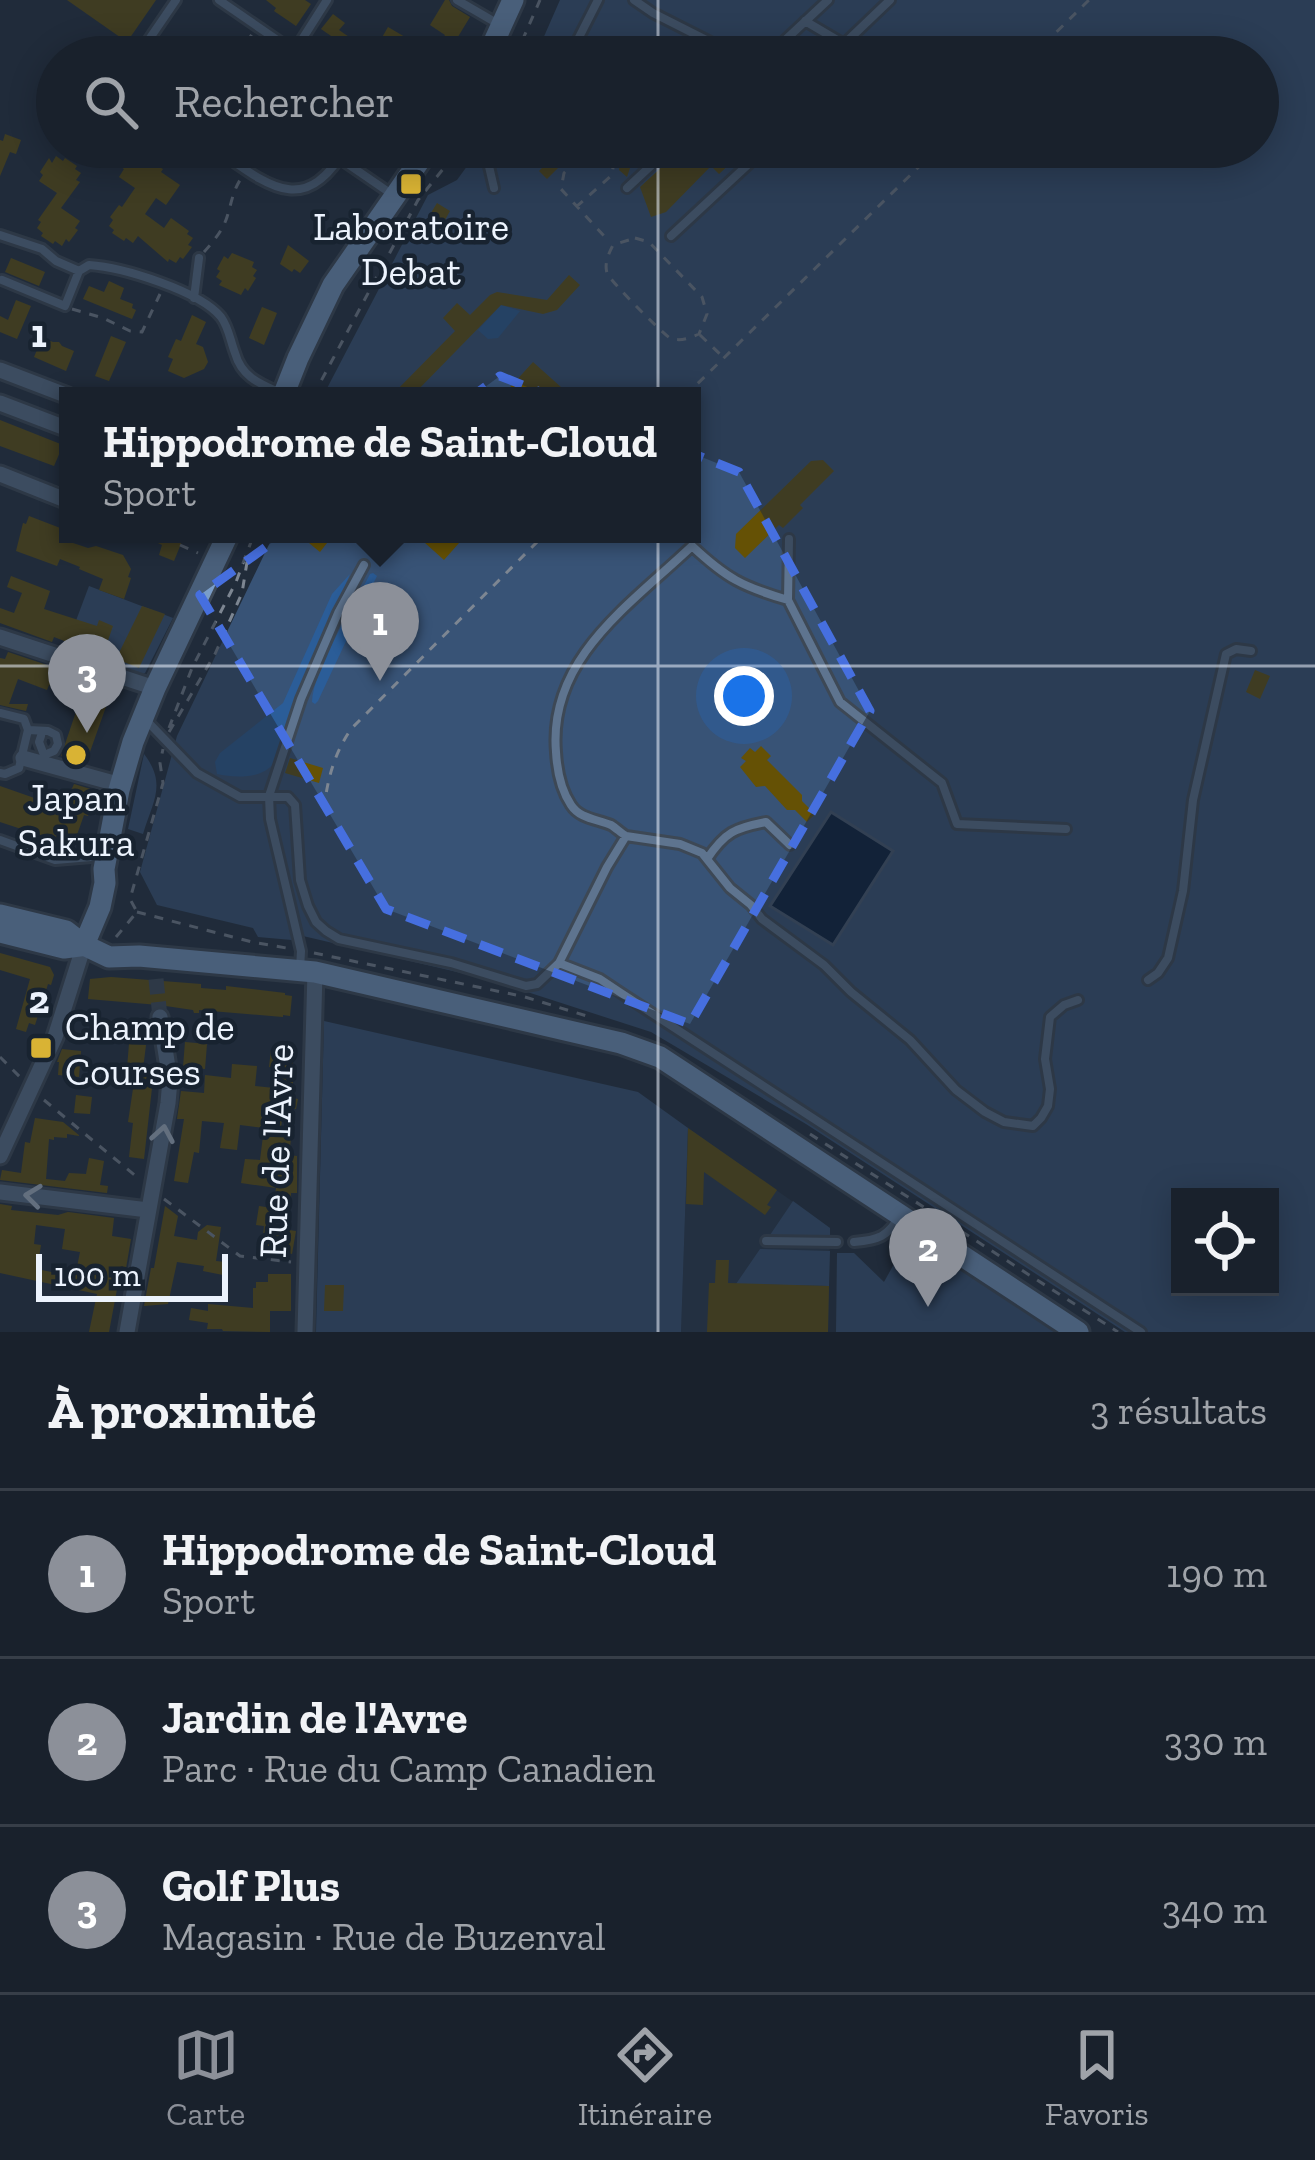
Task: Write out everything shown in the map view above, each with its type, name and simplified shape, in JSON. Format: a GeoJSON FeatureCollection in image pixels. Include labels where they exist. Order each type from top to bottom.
{"type":"FeatureCollection","features":[{"type":"Feature","properties":{"kind":"main road"},"geometry":{"type":"LineString","coordinates":[[497,36],[513,0]]}},
{"type":"Feature","properties":{"kind":"main road"},"geometry":{"type":"LineString","coordinates":[[286,387],[333,285],[414,168]]}},
{"type":"Feature","properties":{"kind":"main road"},"geometry":{"type":"LineString","coordinates":[[84,945],[100,907],[121,785],[142,716],[224,543]]}},
{"type":"Feature","properties":{"kind":"main road"},"geometry":{"type":"LineString","coordinates":[[0,915],[66,931],[109,957],[150,965],[308,962],[621,1042],[661,1057],[1078,1332]]}},
{"type":"Feature","properties":{"kind":"main road"},"geometry":{"type":"LineString","coordinates":[[0,932],[64,948],[84,945]]}},
{"type":"Feature","properties":{"kind":"street"},"geometry":{"type":"LineString","coordinates":[[0,370],[59,393]]}},
{"type":"Feature","properties":{"kind":"street"},"geometry":{"type":"LineString","coordinates":[[0,403],[59,426]]}},
{"type":"Feature","properties":{"kind":"street"},"geometry":{"type":"LineString","coordinates":[[0,475],[59,498]]}},
{"type":"Feature","properties":{"kind":"street"},"geometry":{"type":"LineString","coordinates":[[0,637],[155,688]]}},
{"type":"Feature","properties":{"kind":"street"},"geometry":{"type":"LineString","coordinates":[[23,758],[49,759],[121,785]]}},
{"type":"Feature","properties":{"kind":"street"},"geometry":{"type":"LineString","coordinates":[[0,1156],[55,1037],[84,945]]}},
{"type":"Feature","properties":{"kind":"street","name":"Rue de l'Avre"},"geometry":{"type":"LineString","coordinates":[[304,1332],[308,962]]}},
{"type":"Feature","properties":{"kind":"street"},"geometry":{"type":"LineString","coordinates":[[127,1332],[170,1080],[160,1017]]}},
{"type":"Feature","properties":{"kind":"street"},"geometry":{"type":"LineString","coordinates":[[0,1192],[148,1210]]}},
{"type":"Feature","properties":{"kind":"lane"},"geometry":{"type":"LineString","coordinates":[[151,36],[176,0]]}},
{"type":"Feature","properties":{"kind":"lane"},"geometry":{"type":"LineString","coordinates":[[219,0],[271,36]]}},
{"type":"Feature","properties":{"kind":"lane"},"geometry":{"type":"LineString","coordinates":[[308,36],[327,0]]}},
{"type":"Feature","properties":{"kind":"lane"},"geometry":{"type":"LineString","coordinates":[[457,0],[502,26]]}},
{"type":"Feature","properties":{"kind":"lane"},"geometry":{"type":"LineString","coordinates":[[580,36],[598,0]]}},
{"type":"Feature","properties":{"kind":"lane"},"geometry":{"type":"LineString","coordinates":[[634,0],[698,36]]}},
{"type":"Feature","properties":{"kind":"lane"},"geometry":{"type":"LineString","coordinates":[[789,36],[828,0]]}},
{"type":"Feature","properties":{"kind":"lane"},"geometry":{"type":"LineString","coordinates":[[852,36],[890,0]]}},
{"type":"Feature","properties":{"kind":"lane"},"geometry":{"type":"LineString","coordinates":[[805,21],[830,36]]}},
{"type":"Feature","properties":{"kind":"lane"},"geometry":{"type":"LineString","coordinates":[[244,168],[277,188],[303,189],[331,168]]}},
{"type":"Feature","properties":{"kind":"lane"},"geometry":{"type":"LineString","coordinates":[[353,168],[394,196]]}},
{"type":"Feature","properties":{"kind":"lane"},"geometry":{"type":"LineString","coordinates":[[489,168],[494,188]]}},
{"type":"Feature","properties":{"kind":"lane"},"geometry":{"type":"LineString","coordinates":[[627,188],[648,168]]}},
{"type":"Feature","properties":{"kind":"lane"},"geometry":{"type":"LineString","coordinates":[[670,236],[744,168]]}},
{"type":"Feature","properties":{"kind":"lane"},"geometry":{"type":"LineString","coordinates":[[0,235],[42,249],[79,271]]}},
{"type":"Feature","properties":{"kind":"lane"},"geometry":{"type":"LineString","coordinates":[[194,298],[199,259]]}},
{"type":"Feature","properties":{"kind":"lane"},"geometry":{"type":"LineString","coordinates":[[2,280],[64,306],[79,271],[89,265],[132,272],[194,298],[218,314],[228,328],[241,369],[266,387]]}},
{"type":"Feature","properties":{"kind":"lane"},"geometry":{"type":"LineString","coordinates":[[789,539],[788,600],[840,702],[942,783],[958,824],[1066,830]]}},
{"type":"Feature","properties":{"kind":"lane"},"geometry":{"type":"LineString","coordinates":[[788,600],[738,583],[692,546],[598,635],[568,675],[556,711],[558,770],[572,809],[626,836],[680,844],[702,853],[762,920],[824,965],[910,1040],[956,1090],[1004,1122],[1033,1126],[1041,1118],[1050,1089],[1046,1059],[1050,1017],[1064,1004],[1078,1000]]}},
{"type":"Feature","properties":{"kind":"lane"},"geometry":{"type":"LineString","coordinates":[[308,962],[270,819],[269,796],[301,699],[364,565]]}},
{"type":"Feature","properties":{"kind":"lane"},"geometry":{"type":"LineString","coordinates":[[1148,980],[1168,958],[1183,891],[1193,800],[1226,655],[1236,649],[1252,650]]}},
{"type":"Feature","properties":{"kind":"lane"},"geometry":{"type":"LineString","coordinates":[[0,713],[24,719],[28,730],[19,768],[0,772]]}},
{"type":"Feature","properties":{"kind":"lane"},"geometry":{"type":"LineString","coordinates":[[142,716],[197,773],[240,796],[288,797],[295,805],[300,880],[308,906],[316,922],[340,939],[451,963],[526,986],[537,984],[559,963],[626,836]]}},
{"type":"Feature","properties":{"kind":"lane"},"geometry":{"type":"LineString","coordinates":[[28,730],[56,735],[58,744],[49,759],[43,758],[41,736]]}},
{"type":"Feature","properties":{"kind":"lane"},"geometry":{"type":"LineString","coordinates":[[707,859],[723,836],[766,821],[790,845]]}},
{"type":"Feature","properties":{"kind":"lane"},"geometry":{"type":"LineString","coordinates":[[0,840],[55,860],[106,863]]}},
{"type":"Feature","properties":{"kind":"lane"},"geometry":{"type":"LineString","coordinates":[[559,963],[611,986],[1142,1332]]}},
{"type":"Feature","properties":{"kind":"lane"},"geometry":{"type":"LineString","coordinates":[[854,1242],[880,1239],[900,1215]]}},
{"type":"Feature","properties":{"kind":"lane"},"geometry":{"type":"LineString","coordinates":[[766,1241],[837,1242]]}},
{"type":"Feature","properties":{"kind":"path"},"geometry":{"type":"LineString","coordinates":[[524,36],[540,0]]}},
{"type":"Feature","properties":{"kind":"path"},"geometry":{"type":"LineString","coordinates":[[1052,36],[1089,0]]}},
{"type":"Feature","properties":{"kind":"path"},"geometry":{"type":"LineString","coordinates":[[251,36],[258,27]]}},
{"type":"Feature","properties":{"kind":"path"},"geometry":{"type":"LineString","coordinates":[[318,387],[418,200],[444,168]]}},
{"type":"Feature","properties":{"kind":"path"},"geometry":{"type":"LineString","coordinates":[[569,168],[560,189],[609,240],[649,242],[702,297],[707,314],[699,334],[688,339],[666,336],[611,279],[606,266],[609,240]]}},
{"type":"Feature","properties":{"kind":"path"},"geometry":{"type":"LineString","coordinates":[[576,207],[612,175],[613,168]]}},
{"type":"Feature","properties":{"kind":"path"},"geometry":{"type":"LineString","coordinates":[[694,387],[918,168]]}},
{"type":"Feature","properties":{"kind":"path"},"geometry":{"type":"LineString","coordinates":[[199,259],[220,232],[231,196],[247,170]]}},
{"type":"Feature","properties":{"kind":"path"},"geometry":{"type":"LineString","coordinates":[[64,306],[142,332],[164,285]]}},
{"type":"Feature","properties":{"kind":"path"},"geometry":{"type":"LineString","coordinates":[[699,334],[724,358]]}},
{"type":"Feature","properties":{"kind":"path"},"geometry":{"type":"LineString","coordinates":[[251,543],[164,740],[163,783],[130,899],[137,912],[308,962]]}},
{"type":"Feature","properties":{"kind":"path"},"geometry":{"type":"LineString","coordinates":[[324,810],[335,757],[351,728],[536,543]]}},
{"type":"Feature","properties":{"kind":"path"},"geometry":{"type":"LineString","coordinates":[[180,545],[217,560]]}},
{"type":"Feature","properties":{"kind":"path"},"geometry":{"type":"LineString","coordinates":[[164,740],[214,654],[242,593],[249,548]]}},
{"type":"Feature","properties":{"kind":"path"},"geometry":{"type":"LineString","coordinates":[[116,937],[137,912]]}},
{"type":"Feature","properties":{"kind":"highlighted area"},"geometry":{"type":"Polygon","coordinates":[[[500,376],[739,472],[870,711],[690,1024],[386,909],[200,595],[500,376]]]}},
{"type":"Feature","properties":{"kind":"shaded area"},"geometry":{"type":"Polygon","coordinates":[[[560,0],[1315,0],[1315,1332],[1125,1332],[806,1124],[651,1032],[487,979],[303,936],[292,940],[258,937],[253,928],[157,905],[140,872],[177,736],[270,543],[701,543],[701,387],[328,387],[428,195],[457,180],[466,168],[1279,168],[1279,36],[544,36],[560,0]]]}},
{"type":"Feature","properties":{"kind":"shaded area"},"geometry":{"type":"Polygon","coordinates":[[[501,305],[520,311],[498,338],[488,339],[478,330],[501,305]]]}},
{"type":"Feature","properties":{"kind":"shaded area"},"geometry":{"type":"Polygon","coordinates":[[[373,573],[377,576],[315,704],[314,689],[327,656],[373,573]]]}},
{"type":"Feature","properties":{"kind":"shaded area"},"geometry":{"type":"Polygon","coordinates":[[[350,574],[296,698],[274,763],[255,775],[217,774],[215,762],[220,753],[283,703],[332,594],[350,574]]]}},
{"type":"Feature","properties":{"kind":"shaded area"},"geometry":{"type":"Polygon","coordinates":[[[89,586],[173,618],[145,673],[140,676],[69,653],[89,586]]]}},
{"type":"Feature","properties":{"kind":"shaded area"},"geometry":{"type":"Polygon","coordinates":[[[144,754],[156,784],[143,834],[128,829],[144,754]]]}},
{"type":"Feature","properties":{"kind":"shaded area"},"geometry":{"type":"Polygon","coordinates":[[[831,812],[893,851],[833,945],[770,906],[831,812]]]}},
{"type":"Feature","properties":{"kind":"shaded area"},"geometry":{"type":"Polygon","coordinates":[[[324,1021],[638,1092],[688,1128],[681,1332],[316,1332],[324,1021]]]}},
{"type":"Feature","properties":{"kind":"shaded area"},"geometry":{"type":"Polygon","coordinates":[[[688,1128],[830,1228],[828,1332],[681,1332],[688,1128]]]}},
{"type":"Feature","properties":{"kind":"shaded area"},"geometry":{"type":"Polygon","coordinates":[[[793,1201],[830,1228],[830,1236],[770,1235],[793,1201]]]}},
{"type":"Feature","properties":{"kind":"shaded area"},"geometry":{"type":"Polygon","coordinates":[[[910,1235],[1056,1332],[836,1332],[837,1253],[854,1253],[884,1282],[910,1235]]]}},
{"type":"Feature","properties":{"kind":"shaded area"},"geometry":{"type":"Polygon","coordinates":[[[760,1249],[830,1251],[829,1286],[736,1284],[760,1249]]]}},
{"type":"Feature","properties":{"kind":"building"},"geometry":{"type":"Polygon","coordinates":[[[67,0],[156,0],[131,36],[118,36],[67,0]]]}},
{"type":"Feature","properties":{"kind":"building"},"geometry":{"type":"Polygon","coordinates":[[[266,0],[305,0],[311,4],[296,26],[266,0]]]}},
{"type":"Feature","properties":{"kind":"building"},"geometry":{"type":"Polygon","coordinates":[[[445,0],[470,17],[458,36],[444,36],[430,25],[445,0]]]}},
{"type":"Feature","properties":{"kind":"building"},"geometry":{"type":"Polygon","coordinates":[[[333,14],[345,23],[339,30],[348,36],[331,36],[321,29],[333,14]]]}},
{"type":"Feature","properties":{"kind":"building"},"geometry":{"type":"Polygon","coordinates":[[[388,27],[403,36],[383,36],[388,27]]]}},
{"type":"Feature","properties":{"kind":"building"},"geometry":{"type":"Polygon","coordinates":[[[5,134],[21,140],[0,176],[0,140],[5,134]]]}},
{"type":"Feature","properties":{"kind":"building"},"geometry":{"type":"Polygon","coordinates":[[[43,168],[76,168],[81,173],[61,208],[80,221],[78,230],[62,246],[41,236],[37,228],[57,193],[39,181],[43,168]]]}},
{"type":"Feature","properties":{"kind":"building"},"geometry":{"type":"Polygon","coordinates":[[[161,168],[180,185],[166,205],[156,198],[145,214],[164,228],[171,218],[189,231],[192,247],[183,259],[168,262],[138,236],[133,243],[112,233],[110,217],[135,188],[119,177],[124,169],[161,168]]]}},
{"type":"Feature","properties":{"kind":"building"},"geometry":{"type":"Polygon","coordinates":[[[542,168],[558,168],[547,179],[539,171],[542,168]]]}},
{"type":"Feature","properties":{"kind":"building"},"geometry":{"type":"Polygon","coordinates":[[[661,168],[709,168],[666,212],[651,217],[640,187],[661,168]]]}},
{"type":"Feature","properties":{"kind":"building"},"geometry":{"type":"Polygon","coordinates":[[[437,203],[450,211],[434,240],[420,231],[437,203]]]}},
{"type":"Feature","properties":{"kind":"building"},"geometry":{"type":"Polygon","coordinates":[[[288,245],[309,261],[300,273],[280,264],[288,245]]]}},
{"type":"Feature","properties":{"kind":"building"},"geometry":{"type":"Polygon","coordinates":[[[232,253],[254,262],[252,267],[257,270],[248,291],[245,288],[241,295],[219,285],[222,281],[216,277],[224,256],[228,259],[232,253]]]}},
{"type":"Feature","properties":{"kind":"building"},"geometry":{"type":"Polygon","coordinates":[[[11,258],[45,272],[39,286],[5,272],[11,258]]]}},
{"type":"Feature","properties":{"kind":"building"},"geometry":{"type":"Polygon","coordinates":[[[569,275],[580,285],[557,310],[543,314],[501,305],[421,387],[400,387],[455,331],[443,318],[457,303],[470,315],[497,292],[547,300],[569,275]]]}},
{"type":"Feature","properties":{"kind":"building"},"geometry":{"type":"Polygon","coordinates":[[[109,281],[124,288],[120,299],[133,304],[132,319],[83,299],[89,286],[104,292],[109,281]]]}},
{"type":"Feature","properties":{"kind":"building"},"geometry":{"type":"Polygon","coordinates":[[[16,300],[31,306],[17,339],[0,332],[0,316],[8,320],[16,300]]]}},
{"type":"Feature","properties":{"kind":"building"},"geometry":{"type":"Polygon","coordinates":[[[262,307],[277,313],[264,345],[249,338],[262,307]]]}},
{"type":"Feature","properties":{"kind":"building"},"geometry":{"type":"Polygon","coordinates":[[[192,315],[206,322],[196,344],[203,347],[208,362],[204,369],[184,378],[168,371],[173,359],[168,357],[192,315]]]}},
{"type":"Feature","properties":{"kind":"building"},"geometry":{"type":"Polygon","coordinates":[[[111,336],[126,342],[109,381],[95,376],[111,336]]]}},
{"type":"Feature","properties":{"kind":"building"},"geometry":{"type":"Polygon","coordinates":[[[42,338],[74,351],[66,371],[34,357],[42,338]]]}},
{"type":"Feature","properties":{"kind":"building"},"geometry":{"type":"Polygon","coordinates":[[[533,362],[561,387],[510,387],[533,362]]]}},
{"type":"Feature","properties":{"kind":"building"},"geometry":{"type":"Polygon","coordinates":[[[0,420],[59,443],[59,454],[54,466],[0,446],[0,420]]]}},
{"type":"Feature","properties":{"kind":"building"},"geometry":{"type":"Polygon","coordinates":[[[823,460],[834,471],[783,528],[779,525],[745,558],[735,548],[736,534],[811,461],[823,460]]]}},
{"type":"Feature","properties":{"kind":"building"},"geometry":{"type":"Polygon","coordinates":[[[29,516],[59,528],[59,543],[96,546],[123,555],[131,569],[124,599],[99,590],[103,579],[80,567],[60,559],[57,566],[16,551],[29,516]]]}},
{"type":"Feature","properties":{"kind":"building"},"geometry":{"type":"Polygon","coordinates":[[[158,543],[181,543],[174,561],[159,555],[162,545],[158,543]]]}},
{"type":"Feature","properties":{"kind":"building"},"geometry":{"type":"Polygon","coordinates":[[[425,543],[459,543],[444,560],[425,543]]]}},
{"type":"Feature","properties":{"kind":"building"},"geometry":{"type":"Polygon","coordinates":[[[11,576],[50,591],[44,609],[97,626],[99,620],[113,626],[103,655],[0,623],[0,608],[14,613],[22,593],[7,587],[11,576]]]}},
{"type":"Feature","properties":{"kind":"building"},"geometry":{"type":"Polygon","coordinates":[[[142,606],[165,614],[139,668],[116,659],[142,606]]]}},
{"type":"Feature","properties":{"kind":"building"},"geometry":{"type":"Polygon","coordinates":[[[8,652],[113,687],[86,763],[61,756],[81,697],[18,679],[9,704],[28,704],[26,711],[0,705],[0,658],[5,659],[8,652]]]}},
{"type":"Feature","properties":{"kind":"building"},"geometry":{"type":"Polygon","coordinates":[[[1255,670],[1270,676],[1260,699],[1246,692],[1255,670]]]}},
{"type":"Feature","properties":{"kind":"building"},"geometry":{"type":"Polygon","coordinates":[[[761,746],[771,756],[767,760],[815,814],[807,822],[795,810],[787,810],[765,786],[756,787],[740,767],[750,748],[755,752],[761,746]]]}},
{"type":"Feature","properties":{"kind":"building"},"geometry":{"type":"Polygon","coordinates":[[[290,758],[323,768],[319,783],[285,773],[290,758]]]}},
{"type":"Feature","properties":{"kind":"building"},"geometry":{"type":"Polygon","coordinates":[[[74,784],[97,791],[73,846],[0,822],[0,786],[63,808],[74,784]]]}},
{"type":"Feature","properties":{"kind":"building"},"geometry":{"type":"Polygon","coordinates":[[[0,953],[50,967],[54,975],[35,1025],[29,1023],[26,1032],[16,1029],[30,979],[0,970],[0,953]]]}},
{"type":"Feature","properties":{"kind":"building"},"geometry":{"type":"Polygon","coordinates":[[[90,979],[285,993],[292,996],[290,1016],[194,1013],[88,999],[90,979]]]}},
{"type":"Feature","properties":{"kind":"building"},"geometry":{"type":"Polygon","coordinates":[[[185,1042],[207,1044],[205,1069],[183,1067],[185,1042]]]}},
{"type":"Feature","properties":{"kind":"building"},"geometry":{"type":"Polygon","coordinates":[[[129,1044],[146,1045],[143,1069],[154,1070],[144,1159],[129,1157],[133,1123],[128,1122],[136,1069],[127,1068],[129,1044]]]}},
{"type":"Feature","properties":{"kind":"building"},"geometry":{"type":"Polygon","coordinates":[[[62,1049],[81,1051],[79,1077],[58,1075],[62,1049]]]}},
{"type":"Feature","properties":{"kind":"building"},"geometry":{"type":"Polygon","coordinates":[[[271,1050],[293,1052],[293,1098],[298,1099],[296,1109],[283,1108],[281,1129],[292,1131],[289,1155],[297,1156],[297,1193],[275,1195],[276,1188],[241,1183],[245,1159],[260,1160],[264,1128],[240,1125],[237,1150],[220,1148],[224,1123],[202,1121],[199,1153],[194,1152],[188,1183],[174,1181],[184,1119],[177,1119],[181,1091],[204,1093],[205,1075],[231,1078],[232,1064],[257,1066],[255,1086],[274,1088],[277,1068],[269,1067],[271,1050]]]}},
{"type":"Feature","properties":{"kind":"building"},"geometry":{"type":"Polygon","coordinates":[[[76,1095],[92,1097],[90,1114],[74,1113],[76,1095]]]}},
{"type":"Feature","properties":{"kind":"building"},"geometry":{"type":"Polygon","coordinates":[[[35,1118],[63,1122],[80,1136],[49,1139],[46,1179],[65,1181],[69,1173],[86,1174],[89,1158],[104,1161],[100,1185],[108,1186],[107,1193],[0,1180],[2,1170],[21,1173],[25,1142],[30,1143],[35,1118]]]}},
{"type":"Feature","properties":{"kind":"building"},"geometry":{"type":"Polygon","coordinates":[[[688,1128],[777,1190],[765,1215],[704,1172],[703,1205],[686,1204],[688,1128]]]}},
{"type":"Feature","properties":{"kind":"building"},"geometry":{"type":"Polygon","coordinates":[[[0,1204],[12,1206],[11,1210],[114,1218],[112,1236],[131,1239],[109,1332],[89,1332],[97,1294],[0,1273],[0,1204]],[[36,1225],[34,1244],[41,1245],[37,1269],[75,1277],[80,1252],[62,1249],[65,1229],[36,1225]]]}},
{"type":"Feature","properties":{"kind":"building"},"geometry":{"type":"Polygon","coordinates":[[[165,1206],[178,1216],[174,1236],[197,1240],[198,1232],[207,1225],[221,1227],[216,1261],[225,1262],[223,1275],[177,1262],[168,1304],[144,1306],[154,1268],[165,1206]]]}},
{"type":"Feature","properties":{"kind":"building"},"geometry":{"type":"Polygon","coordinates":[[[259,1206],[278,1209],[275,1224],[296,1231],[292,1254],[262,1246],[264,1226],[256,1225],[259,1206]]]}},
{"type":"Feature","properties":{"kind":"building"},"geometry":{"type":"Polygon","coordinates":[[[716,1260],[729,1260],[728,1283],[829,1286],[828,1332],[707,1332],[709,1283],[715,1283],[716,1260]]]}},
{"type":"Feature","properties":{"kind":"building"},"geometry":{"type":"Polygon","coordinates":[[[268,1274],[291,1274],[291,1311],[270,1311],[270,1332],[207,1329],[208,1323],[189,1320],[191,1308],[208,1311],[208,1304],[253,1308],[253,1288],[256,1282],[268,1282],[268,1274]]]}},
{"type":"Feature","properties":{"kind":"building"},"geometry":{"type":"Polygon","coordinates":[[[325,1285],[344,1285],[343,1311],[324,1311],[325,1285]]]}},
{"type":"Feature","properties":{"kind":"tunnel"},"geometry":{"type":"LineString","coordinates":[[156,979],[160,1017]]}},
{"type":"Feature","properties":{"kind":"place","name":"Laboratoire Debat"},"geometry":{"type":"Point","coordinates":[411,184]}},
{"type":"Feature","properties":{"kind":"place","name":"Hippodrome de Saint-Cloud"},"geometry":{"type":"Point","coordinates":[380,681]}},
{"type":"Feature","properties":{"kind":"place","name":"Golf Plus"},"geometry":{"type":"Point","coordinates":[87,733]}},
{"type":"Feature","properties":{"kind":"place","name":"Japan Sakura"},"geometry":{"type":"Point","coordinates":[76,755]}},
{"type":"Feature","properties":{"kind":"place","name":"Champ de Courses"},"geometry":{"type":"Point","coordinates":[41,1048]}},
{"type":"Feature","properties":{"kind":"place","name":"Jardin de l'Avre"},"geometry":{"type":"Point","coordinates":[928,1307]}}]}
